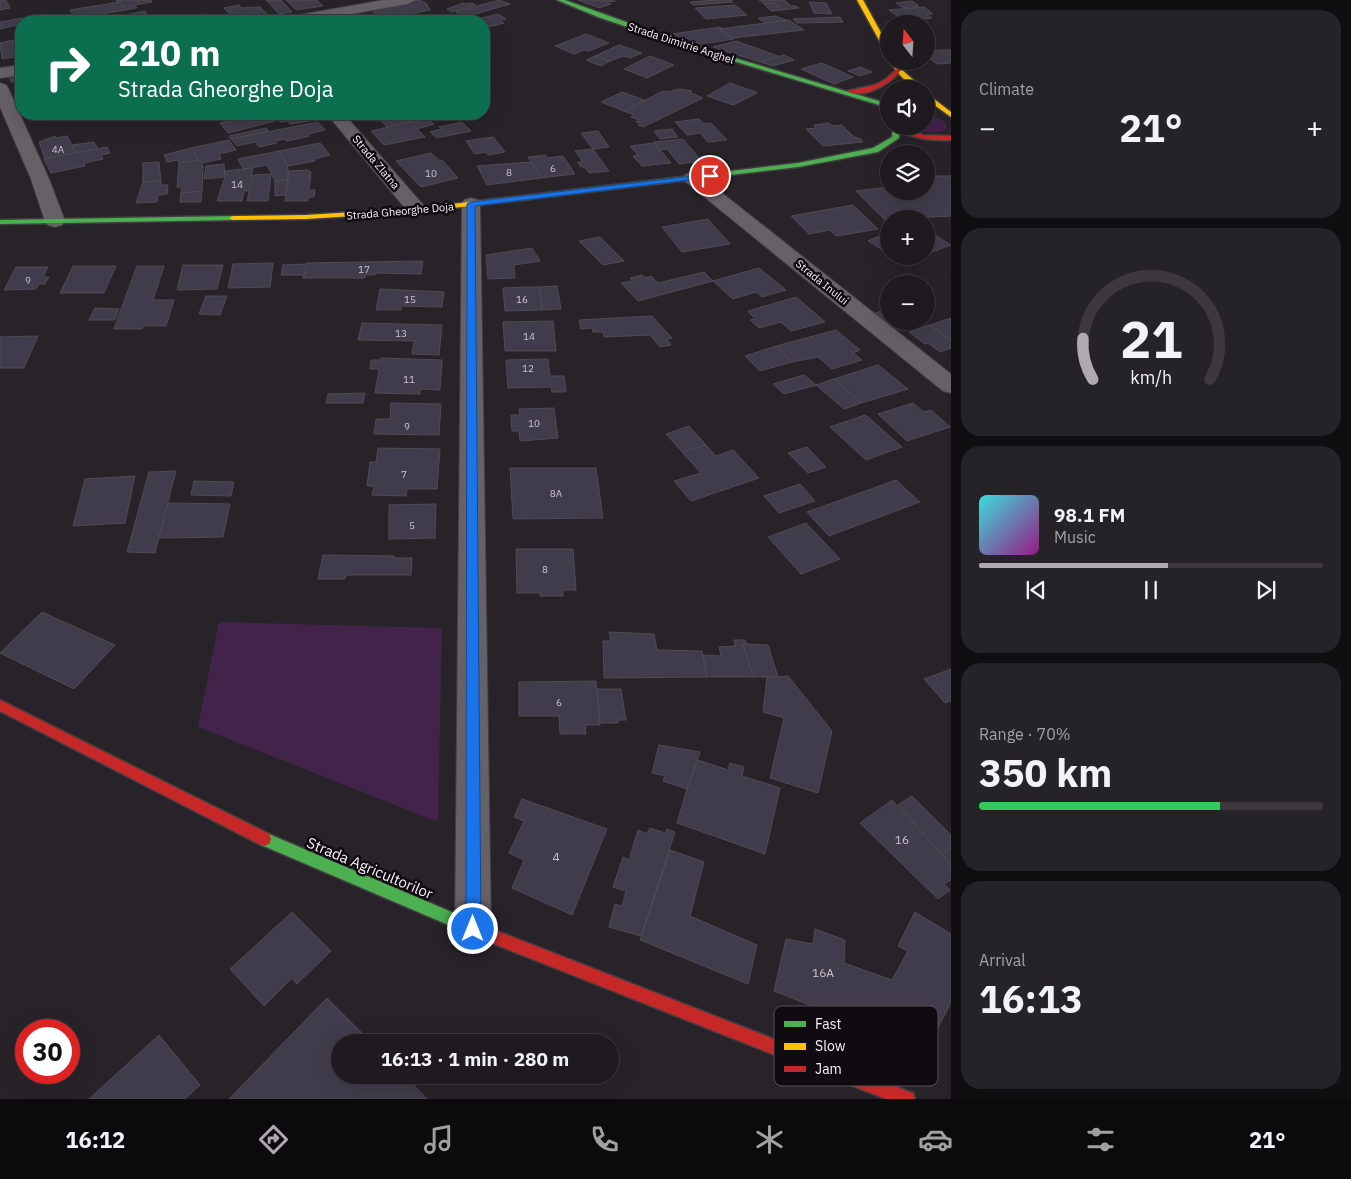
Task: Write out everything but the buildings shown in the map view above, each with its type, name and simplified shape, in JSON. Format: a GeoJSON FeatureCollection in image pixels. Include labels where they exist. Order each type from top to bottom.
{"type":"FeatureCollection","features":[{"type":"Feature","properties":{"kind":"main road","name":"Strada Dimitrie Anghel"},"geometry":{"type":"LineString","coordinates":[[560,0],[623,24],[803,82],[880,103]]}},
{"type":"Feature","properties":{"kind":"main road"},"geometry":{"type":"LineString","coordinates":[[860,0],[880,37]]}},
{"type":"Feature","properties":{"kind":"main road"},"geometry":{"type":"LineString","coordinates":[[839,91],[867,90],[882,87],[890,83],[895,70],[908,80]]}},
{"type":"Feature","properties":{"kind":"main road","name":"Strada Dimitrie Anghel"},"geometry":{"type":"LineString","coordinates":[[803,82],[812,89],[855,108]]}},
{"type":"Feature","properties":{"kind":"main road"},"geometry":{"type":"LineString","coordinates":[[935,103],[951,116]]}},
{"type":"Feature","properties":{"kind":"main road"},"geometry":{"type":"LineString","coordinates":[[935,112],[951,116]]}},
{"type":"Feature","properties":{"kind":"main road","name":"Strada Gheorghe Doja"},"geometry":{"type":"LineString","coordinates":[[798,166],[875,150],[891,142],[896,135]]}},
{"type":"Feature","properties":{"kind":"main road"},"geometry":{"type":"LineString","coordinates":[[914,135],[924,138],[951,138]]}},
{"type":"Feature","properties":{"kind":"main road"},"geometry":{"type":"LineString","coordinates":[[937,150],[951,142]]}},
{"type":"Feature","properties":{"kind":"main road","name":"Strada Gheorghe Doja"},"geometry":{"type":"LineString","coordinates":[[0,222],[306,217],[417,210],[798,166],[880,159]]}},
{"type":"Feature","properties":{"kind":"main road","name":"Strada Agricultorilor"},"geometry":{"type":"LineString","coordinates":[[0,705],[266,840],[473,929],[774,1047]]}},
{"type":"Feature","properties":{"kind":"main road","name":"Strada Agricultorilor"},"geometry":{"type":"LineString","coordinates":[[874,1086],[907,1099]]}},
{"type":"Feature","properties":{"kind":"street"},"geometry":{"type":"LineString","coordinates":[[322,15],[408,0]]}},
{"type":"Feature","properties":{"kind":"street"},"geometry":{"type":"LineString","coordinates":[[0,73],[15,71]]}},
{"type":"Feature","properties":{"kind":"street"},"geometry":{"type":"LineString","coordinates":[[0,88],[40,179],[55,222]]}},
{"type":"Feature","properties":{"kind":"street","name":"Strada Zlatna"},"geometry":{"type":"LineString","coordinates":[[340,120],[417,210]]}},
{"type":"Feature","properties":{"kind":"street","name":"Strada Inului"},"geometry":{"type":"LineString","coordinates":[[692,178],[951,386]]}},
{"type":"Feature","properties":{"kind":"street"},"geometry":{"type":"LineString","coordinates":[[471,204],[473,929]]}},
{"type":"Feature","properties":{"kind":"shaded area"},"geometry":{"type":"Polygon","coordinates":[[[935,118],[942,120],[947,128],[935,132],[935,118]]]}},
{"type":"Feature","properties":{"kind":"shaded area"},"geometry":{"type":"Polygon","coordinates":[[[219,622],[442,628],[438,822],[198,727],[219,622]]]}},
{"type":"Feature","properties":{"kind":"traffic: fast"},"geometry":{"type":"LineString","coordinates":[[560,0],[682,44],[880,103]]}},
{"type":"Feature","properties":{"kind":"traffic: fast"},"geometry":{"type":"LineString","coordinates":[[530,197],[798,165],[875,150],[895,138],[896,135]]}},
{"type":"Feature","properties":{"kind":"traffic: fast"},"geometry":{"type":"LineString","coordinates":[[0,222],[233,218]]}},
{"type":"Feature","properties":{"kind":"traffic: fast"},"geometry":{"type":"LineString","coordinates":[[264,839],[484,933]]}},
{"type":"Feature","properties":{"kind":"traffic: slow"},"geometry":{"type":"LineString","coordinates":[[860,0],[880,37]]}},
{"type":"Feature","properties":{"kind":"traffic: slow"},"geometry":{"type":"LineString","coordinates":[[898,70],[910,80]]}},
{"type":"Feature","properties":{"kind":"traffic: slow"},"geometry":{"type":"LineString","coordinates":[[935,102],[951,115]]}},
{"type":"Feature","properties":{"kind":"traffic: slow"},"geometry":{"type":"LineString","coordinates":[[233,218],[306,217],[417,210],[530,197]]}},
{"type":"Feature","properties":{"kind":"traffic: jam"},"geometry":{"type":"LineString","coordinates":[[850,91],[877,87],[888,81],[898,70]]}},
{"type":"Feature","properties":{"kind":"traffic: jam"},"geometry":{"type":"LineString","coordinates":[[916,135],[936,139],[951,138]]}},
{"type":"Feature","properties":{"kind":"traffic: jam"},"geometry":{"type":"LineString","coordinates":[[0,705],[264,839]]}},
{"type":"Feature","properties":{"kind":"traffic: jam"},"geometry":{"type":"LineString","coordinates":[[484,933],[774,1047]]}},
{"type":"Feature","properties":{"kind":"traffic: jam"},"geometry":{"type":"LineString","coordinates":[[874,1086],[907,1099]]}},
{"type":"Feature","properties":{"kind":"route"},"geometry":{"type":"LineString","coordinates":[[473,929],[471,204],[710,176]]}}]}
